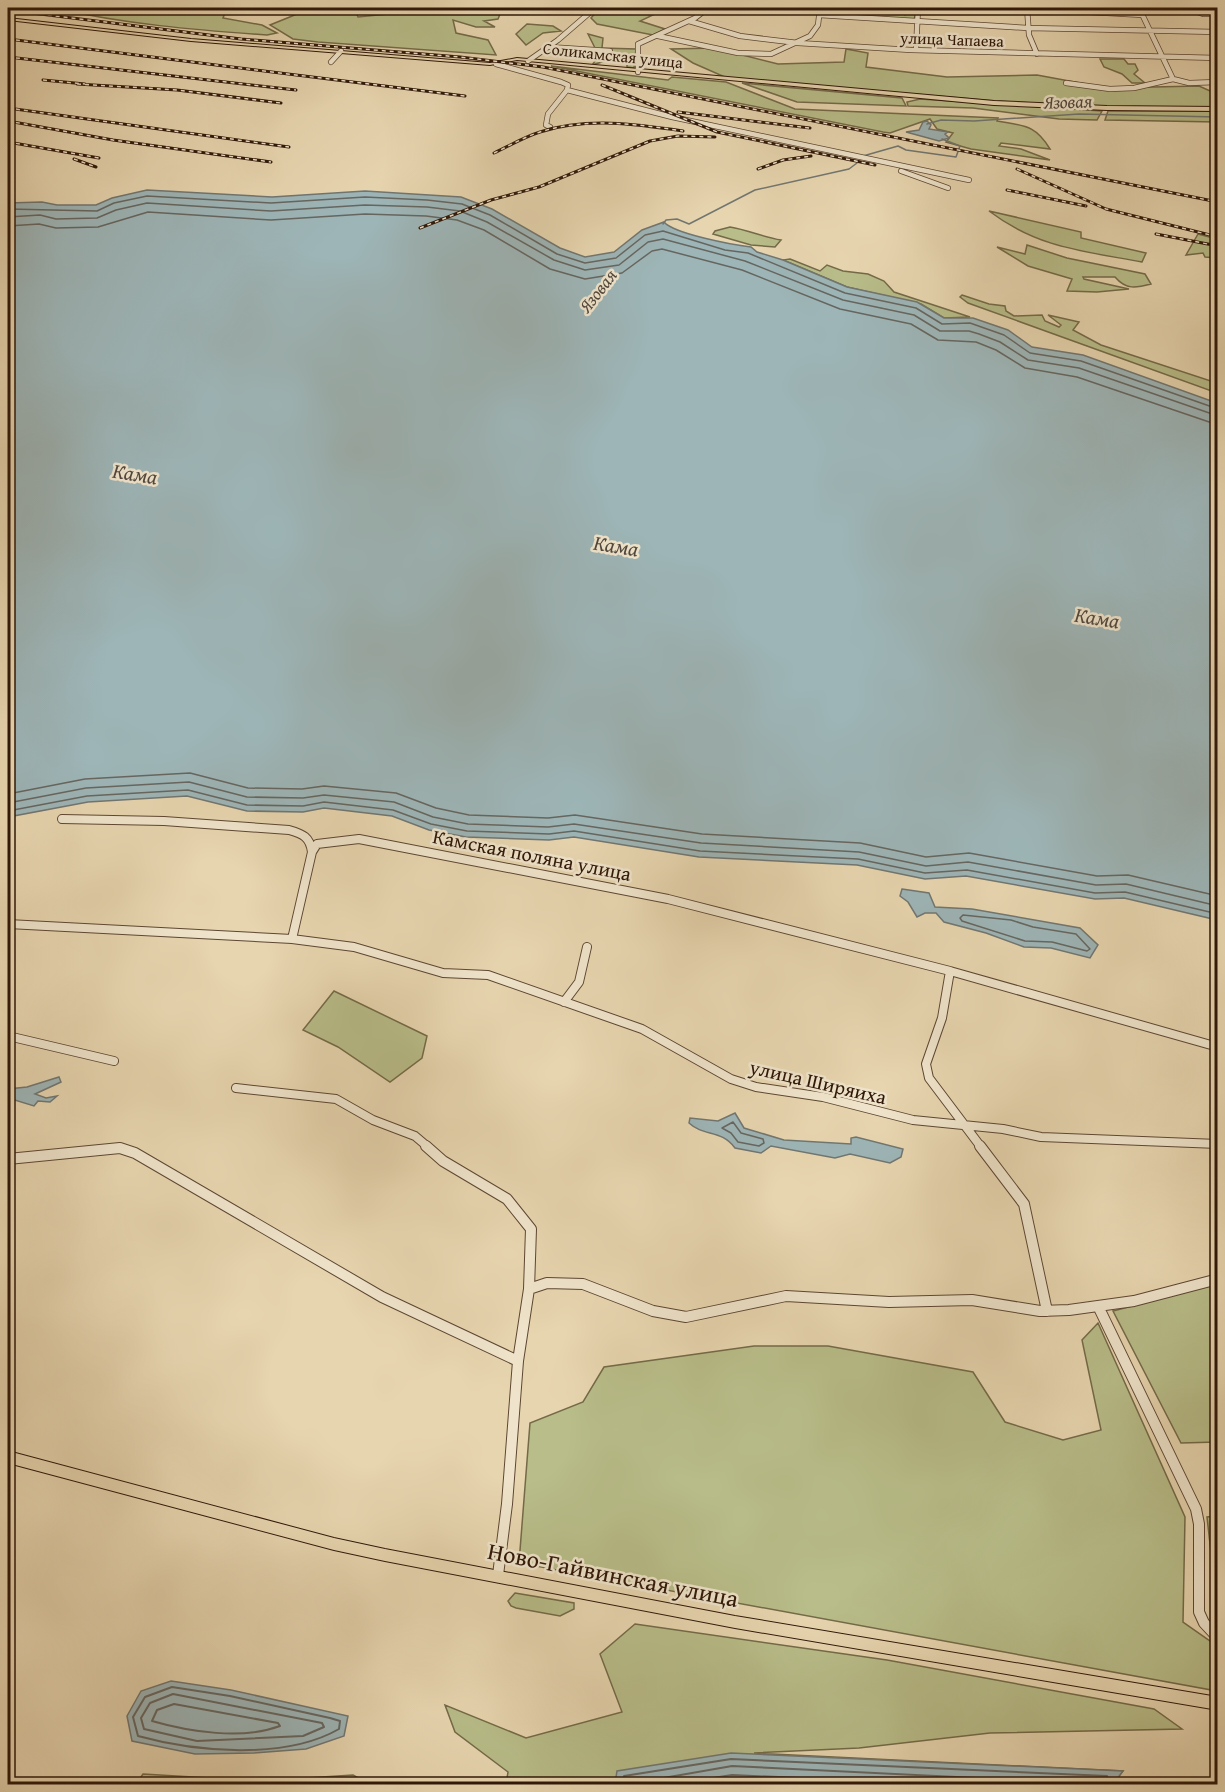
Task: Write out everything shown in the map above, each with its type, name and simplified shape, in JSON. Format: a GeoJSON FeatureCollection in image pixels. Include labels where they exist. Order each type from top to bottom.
{"type":"FeatureCollection","features":[{"type":"Feature","properties":{"kind":"main road","name":"Соликамская улица"},"geometry":{"type":"LineString","coordinates":[[8,19],[191,40],[496,64],[512,60],[528,60],[638,72],[994,103],[1218,109]]}},
{"type":"Feature","properties":{"kind":"main road","name":"Ново-Гайвинская улица"},"geometry":{"type":"LineString","coordinates":[[8,1457],[334,1544],[735,1622],[1218,1704]]}},
{"type":"Feature","properties":{"kind":"street"},"geometry":{"type":"LineString","coordinates":[[528,60],[549,47],[595,8]]}},
{"type":"Feature","properties":{"kind":"street"},"geometry":{"type":"LineString","coordinates":[[638,72],[639,44],[679,23],[689,21],[708,8]]}},
{"type":"Feature","properties":{"kind":"street"},"geometry":{"type":"LineString","coordinates":[[658,36],[753,55],[771,54],[810,36],[818,25],[820,8]]}},
{"type":"Feature","properties":{"kind":"street"},"geometry":{"type":"LineString","coordinates":[[916,48],[918,8]]}},
{"type":"Feature","properties":{"kind":"street"},"geometry":{"type":"LineString","coordinates":[[1017,8],[1143,15]]}},
{"type":"Feature","properties":{"kind":"street"},"geometry":{"type":"LineString","coordinates":[[1027,8],[1028,28],[1037,54]]}},
{"type":"Feature","properties":{"kind":"street"},"geometry":{"type":"LineString","coordinates":[[1173,79],[1140,8],[1190,9],[1206,14],[1218,14]]}},
{"type":"Feature","properties":{"kind":"street"},"geometry":{"type":"LineString","coordinates":[[819,15],[1028,28],[1218,32]]}},
{"type":"Feature","properties":{"kind":"street","name":"улица Чапаева"},"geometry":{"type":"LineString","coordinates":[[689,21],[711,30],[798,43],[1037,54],[1218,58]]}},
{"type":"Feature","properties":{"kind":"street"},"geometry":{"type":"LineString","coordinates":[[549,47],[610,51]]}},
{"type":"Feature","properties":{"kind":"street"},"geometry":{"type":"LineString","coordinates":[[330,62],[341,51]]}},
{"type":"Feature","properties":{"kind":"street"},"geometry":{"type":"LineString","coordinates":[[496,64],[568,85],[567,90],[548,114],[546,127]]}},
{"type":"Feature","properties":{"kind":"street"},"geometry":{"type":"LineString","coordinates":[[1065,83],[1118,89],[1148,86],[1173,79],[1180,82],[1218,82]]}},
{"type":"Feature","properties":{"kind":"street"},"geometry":{"type":"LineString","coordinates":[[567,90],[672,117],[969,180]]}},
{"type":"Feature","properties":{"kind":"street"},"geometry":{"type":"LineString","coordinates":[[881,163],[948,188]]}},
{"type":"Feature","properties":{"kind":"street"},"geometry":{"type":"LineString","coordinates":[[8,924],[292,939],[312,852],[311,842],[303,834],[289,830],[234,828],[164,821],[62,819]]}},
{"type":"Feature","properties":{"kind":"street","name":"Камская поляна улица"},"geometry":{"type":"LineString","coordinates":[[312,852],[317,844],[340,840],[359,840],[411,847],[668,899],[950,971],[1218,1047]]}},
{"type":"Feature","properties":{"kind":"street","name":"улица Ширяиха"},"geometry":{"type":"LineString","coordinates":[[292,939],[354,947],[443,973],[489,975],[642,1029],[731,1079],[756,1087],[823,1097],[885,1114],[1041,1137],[1218,1144]]}},
{"type":"Feature","properties":{"kind":"street"},"geometry":{"type":"LineString","coordinates":[[564,1002],[579,982],[587,947]]}},
{"type":"Feature","properties":{"kind":"street"},"geometry":{"type":"LineString","coordinates":[[950,971],[942,1018],[926,1064],[928,1078],[1024,1204],[1047,1311]]}},
{"type":"Feature","properties":{"kind":"street"},"geometry":{"type":"LineString","coordinates":[[8,1036],[114,1061]]}},
{"type":"Feature","properties":{"kind":"street"},"geometry":{"type":"LineString","coordinates":[[236,1088],[336,1099],[373,1120],[415,1136],[443,1161],[507,1199],[531,1229],[529,1289],[518,1361],[507,1504],[498,1575]]}},
{"type":"Feature","properties":{"kind":"street"},"geometry":{"type":"LineString","coordinates":[[8,1160],[120,1148],[135,1153],[382,1297],[518,1361]]}},
{"type":"Feature","properties":{"kind":"street"},"geometry":{"type":"LineString","coordinates":[[529,1289],[543,1281],[574,1282],[606,1291],[670,1316],[693,1317],[725,1311],[763,1297],[787,1296],[902,1303],[980,1300],[1047,1311],[1098,1306],[1218,1279]]}},
{"type":"Feature","properties":{"kind":"street"},"geometry":{"type":"LineString","coordinates":[[1098,1306],[1196,1509],[1199,1524],[1200,1612],[1204,1623],[1218,1638]]}},
{"type":"Feature","properties":{"kind":"green space"},"geometry":{"type":"Polygon","coordinates":[[[54,8],[227,8],[223,18],[262,25],[277,33],[267,35],[160,26],[54,8]]]}},
{"type":"Feature","properties":{"kind":"green space"},"geometry":{"type":"Polygon","coordinates":[[[396,8],[494,10],[500,14],[498,19],[484,21],[495,27],[476,27],[453,20],[456,33],[488,40],[496,55],[293,39],[270,25],[307,10],[356,12],[358,17],[388,14],[396,8]]]}},
{"type":"Feature","properties":{"kind":"green space"},"geometry":{"type":"Polygon","coordinates":[[[600,8],[653,15],[640,21],[665,29],[653,35],[597,24],[591,18],[600,8]]]}},
{"type":"Feature","properties":{"kind":"green space"},"geometry":{"type":"Polygon","coordinates":[[[877,8],[895,8],[905,15],[907,8],[917,8],[914,20],[869,16],[877,8]]]}},
{"type":"Feature","properties":{"kind":"green space"},"geometry":{"type":"Polygon","coordinates":[[[527,24],[553,26],[561,31],[543,33],[526,45],[516,34],[527,24]]]}},
{"type":"Feature","properties":{"kind":"green space"},"geometry":{"type":"Polygon","coordinates":[[[588,34],[603,38],[602,48],[636,49],[634,68],[627,67],[627,62],[615,58],[592,65],[599,56],[588,34]]]}},
{"type":"Feature","properties":{"kind":"green space"},"geometry":{"type":"Polygon","coordinates":[[[715,48],[778,64],[844,62],[846,49],[868,53],[866,67],[947,77],[1037,75],[1107,88],[1199,86],[1217,94],[1217,107],[1104,107],[996,101],[727,78],[693,63],[671,49],[715,48]]]}},
{"type":"Feature","properties":{"kind":"green space"},"geometry":{"type":"Polygon","coordinates":[[[1100,59],[1124,59],[1128,64],[1135,64],[1138,70],[1134,74],[1145,83],[1132,83],[1122,74],[1104,67],[1100,59]]]}},
{"type":"Feature","properties":{"kind":"green space"},"geometry":{"type":"Polygon","coordinates":[[[551,66],[668,80],[672,77],[726,82],[795,109],[998,118],[997,121],[1022,125],[1034,130],[1050,149],[1001,143],[999,146],[1021,149],[1050,160],[971,149],[946,142],[953,133],[937,129],[930,119],[890,133],[551,66]]]}},
{"type":"Feature","properties":{"kind":"green space"},"geometry":{"type":"Polygon","coordinates":[[[742,83],[902,98],[906,106],[797,102],[742,83]]]}},
{"type":"Feature","properties":{"kind":"green space"},"geometry":{"type":"Polygon","coordinates":[[[920,99],[1102,111],[1097,120],[1059,119],[973,108],[908,106],[907,102],[920,99]]]}},
{"type":"Feature","properties":{"kind":"green space"},"geometry":{"type":"Polygon","coordinates":[[[1108,111],[1217,111],[1217,122],[1105,120],[1108,111]]]}},
{"type":"Feature","properties":{"kind":"green space"},"geometry":{"type":"Polygon","coordinates":[[[989,211],[1081,232],[1081,238],[1146,253],[1142,262],[1062,246],[1025,233],[989,211]]]}},
{"type":"Feature","properties":{"kind":"green space"},"geometry":{"type":"Polygon","coordinates":[[[730,227],[781,240],[775,247],[751,245],[713,234],[715,231],[730,227]]]}},
{"type":"Feature","properties":{"kind":"green space"},"geometry":{"type":"Polygon","coordinates":[[[1198,234],[1217,239],[1217,258],[1205,257],[1203,253],[1186,255],[1198,234]]]}},
{"type":"Feature","properties":{"kind":"green space"},"geometry":{"type":"Polygon","coordinates":[[[1027,245],[1067,258],[1145,274],[1151,284],[1132,287],[1123,284],[1115,277],[1083,277],[1129,289],[1097,292],[1067,291],[1072,279],[1028,266],[997,247],[1025,254],[1027,245]]]}},
{"type":"Feature","properties":{"kind":"green space"},"geometry":{"type":"Polygon","coordinates":[[[790,259],[820,271],[827,265],[843,271],[868,274],[884,281],[894,292],[970,317],[944,318],[921,304],[847,287],[783,260],[790,259]]]}},
{"type":"Feature","properties":{"kind":"green space"},"geometry":{"type":"Polygon","coordinates":[[[962,295],[989,304],[1005,306],[1006,311],[1014,316],[1042,315],[1045,321],[1059,327],[1061,325],[1048,315],[1079,322],[1073,330],[1101,345],[1217,383],[1217,393],[968,303],[960,297],[962,295]]]}},
{"type":"Feature","properties":{"kind":"green space"},"geometry":{"type":"Polygon","coordinates":[[[334,991],[427,1036],[422,1058],[390,1082],[338,1047],[303,1030],[334,991]]]}},
{"type":"Feature","properties":{"kind":"green space"},"geometry":{"type":"Polygon","coordinates":[[[1217,1284],[1217,1442],[1181,1443],[1113,1311],[1217,1284]]]}},
{"type":"Feature","properties":{"kind":"green space"},"geometry":{"type":"Polygon","coordinates":[[[1098,1323],[1185,1517],[1183,1622],[1217,1646],[1217,1691],[519,1563],[530,1423],[583,1402],[604,1367],[754,1346],[828,1346],[973,1372],[1005,1422],[1063,1440],[1101,1430],[1082,1340],[1098,1323]]]}},
{"type":"Feature","properties":{"kind":"green space"},"geometry":{"type":"Polygon","coordinates":[[[1218,1516],[1217,1607],[1207,1517],[1218,1516]]]}},
{"type":"Feature","properties":{"kind":"green space"},"geometry":{"type":"Polygon","coordinates":[[[515,1593],[574,1603],[574,1609],[560,1616],[516,1608],[508,1601],[515,1593]]]}},
{"type":"Feature","properties":{"kind":"green space"},"geometry":{"type":"Polygon","coordinates":[[[635,1624],[887,1660],[1154,1709],[1182,1729],[990,1733],[859,1748],[754,1753],[1123,1771],[1113,1784],[615,1784],[616,1777],[605,1784],[506,1784],[508,1772],[455,1732],[445,1705],[526,1738],[622,1712],[600,1654],[635,1624]]]}},
{"type":"Feature","properties":{"kind":"green space"},"geometry":{"type":"Polygon","coordinates":[[[143,1774],[260,1781],[353,1775],[370,1784],[136,1784],[143,1774]]]}},
{"type":"Feature","properties":{"kind":"water"},"geometry":{"type":"Polygon","coordinates":[[[927,121],[931,125],[929,129],[948,132],[945,134],[949,138],[939,141],[906,132],[919,130],[923,122],[927,121]]]}},
{"type":"Feature","properties":{"kind":"water","name":"Кама"},"geometry":{"type":"Polygon","coordinates":[[[147,190],[272,197],[365,191],[461,197],[492,209],[560,248],[585,257],[614,252],[642,230],[664,222],[691,235],[751,247],[757,252],[783,260],[847,287],[917,302],[944,318],[973,318],[1008,330],[1032,347],[1083,355],[1217,403],[1217,920],[1124,898],[1095,899],[966,876],[925,879],[857,865],[699,857],[574,837],[549,840],[466,837],[429,830],[392,816],[324,808],[303,812],[247,811],[187,796],[88,802],[8,817],[8,203],[96,205],[112,198],[147,190]]]}},
{"type":"Feature","properties":{"kind":"water"},"geometry":{"type":"Polygon","coordinates":[[[902,889],[929,893],[935,907],[972,909],[1080,928],[1098,945],[1090,958],[1051,948],[1024,947],[986,933],[944,922],[936,913],[925,913],[917,917],[908,902],[900,896],[902,889]]]}},
{"type":"Feature","properties":{"kind":"water"},"geometry":{"type":"Polygon","coordinates":[[[59,1077],[61,1082],[35,1094],[46,1098],[57,1096],[50,1102],[38,1101],[34,1106],[8,1098],[8,1089],[27,1087],[59,1077]]]}},
{"type":"Feature","properties":{"kind":"water"},"geometry":{"type":"Polygon","coordinates":[[[735,1113],[744,1128],[784,1140],[851,1144],[851,1138],[856,1137],[903,1149],[901,1157],[890,1163],[850,1154],[835,1158],[771,1146],[761,1153],[735,1148],[724,1138],[689,1123],[690,1118],[718,1121],[735,1113]]]}},
{"type":"Feature","properties":{"kind":"water"},"geometry":{"type":"Polygon","coordinates":[[[171,1681],[231,1690],[348,1716],[344,1736],[306,1749],[254,1753],[195,1754],[132,1741],[127,1716],[141,1691],[171,1681]]]}},
{"type":"Feature","properties":{"kind":"water"},"geometry":{"type":"Polygon","coordinates":[[[731,1753],[1123,1771],[1113,1784],[615,1784],[617,1771],[731,1753]]]}},
{"type":"Feature","properties":{"kind":"waterway","name":"Язовая"},"geometry":{"type":"LineString","coordinates":[[927,124],[941,120],[974,121],[1079,114],[1218,117]]}},
{"type":"Feature","properties":{"kind":"waterway","name":"Язовая"},"geometry":{"type":"LineString","coordinates":[[863,156],[898,146],[906,150],[956,157],[960,146],[942,139]]}},
{"type":"Feature","properties":{"kind":"waterway","name":"Язовая"},"geometry":{"type":"LineString","coordinates":[[663,224],[666,220],[677,219],[689,224],[755,190],[849,169],[857,163]]}},
{"type":"Feature","properties":{"kind":"railway"},"geometry":{"type":"LineString","coordinates":[[8,10],[241,39],[460,57],[543,67],[1218,202]]}},
{"type":"Feature","properties":{"kind":"railway"},"geometry":{"type":"LineString","coordinates":[[8,39],[465,96]]}},
{"type":"Feature","properties":{"kind":"railway"},"geometry":{"type":"LineString","coordinates":[[8,57],[296,90]]}},
{"type":"Feature","properties":{"kind":"railway"},"geometry":{"type":"LineString","coordinates":[[43,80],[85,84]]}},
{"type":"Feature","properties":{"kind":"railway"},"geometry":{"type":"LineString","coordinates":[[77,84],[177,90],[281,103]]}},
{"type":"Feature","properties":{"kind":"railway"},"geometry":{"type":"LineString","coordinates":[[602,85],[717,132],[875,165]]}},
{"type":"Feature","properties":{"kind":"railway"},"geometry":{"type":"LineString","coordinates":[[8,108],[289,147]]}},
{"type":"Feature","properties":{"kind":"railway"},"geometry":{"type":"LineString","coordinates":[[678,112],[810,128]]}},
{"type":"Feature","properties":{"kind":"railway"},"geometry":{"type":"LineString","coordinates":[[8,121],[113,140],[271,162]]}},
{"type":"Feature","properties":{"kind":"railway"},"geometry":{"type":"LineString","coordinates":[[494,153],[534,134],[558,127],[612,123],[683,131]]}},
{"type":"Feature","properties":{"kind":"railway"},"geometry":{"type":"LineString","coordinates":[[420,228],[491,200],[539,187],[650,141],[678,136],[715,137]]}},
{"type":"Feature","properties":{"kind":"railway"},"geometry":{"type":"LineString","coordinates":[[8,142],[99,158]]}},
{"type":"Feature","properties":{"kind":"railway"},"geometry":{"type":"LineString","coordinates":[[758,169],[783,160],[811,156]]}},
{"type":"Feature","properties":{"kind":"railway"},"geometry":{"type":"LineString","coordinates":[[74,159],[96,167]]}},
{"type":"Feature","properties":{"kind":"railway"},"geometry":{"type":"LineString","coordinates":[[1017,169],[1106,209],[1218,237]]}},
{"type":"Feature","properties":{"kind":"railway"},"geometry":{"type":"LineString","coordinates":[[1007,190],[1086,206]]}},
{"type":"Feature","properties":{"kind":"railway"},"geometry":{"type":"LineString","coordinates":[[1156,234],[1218,246]]}}]}
